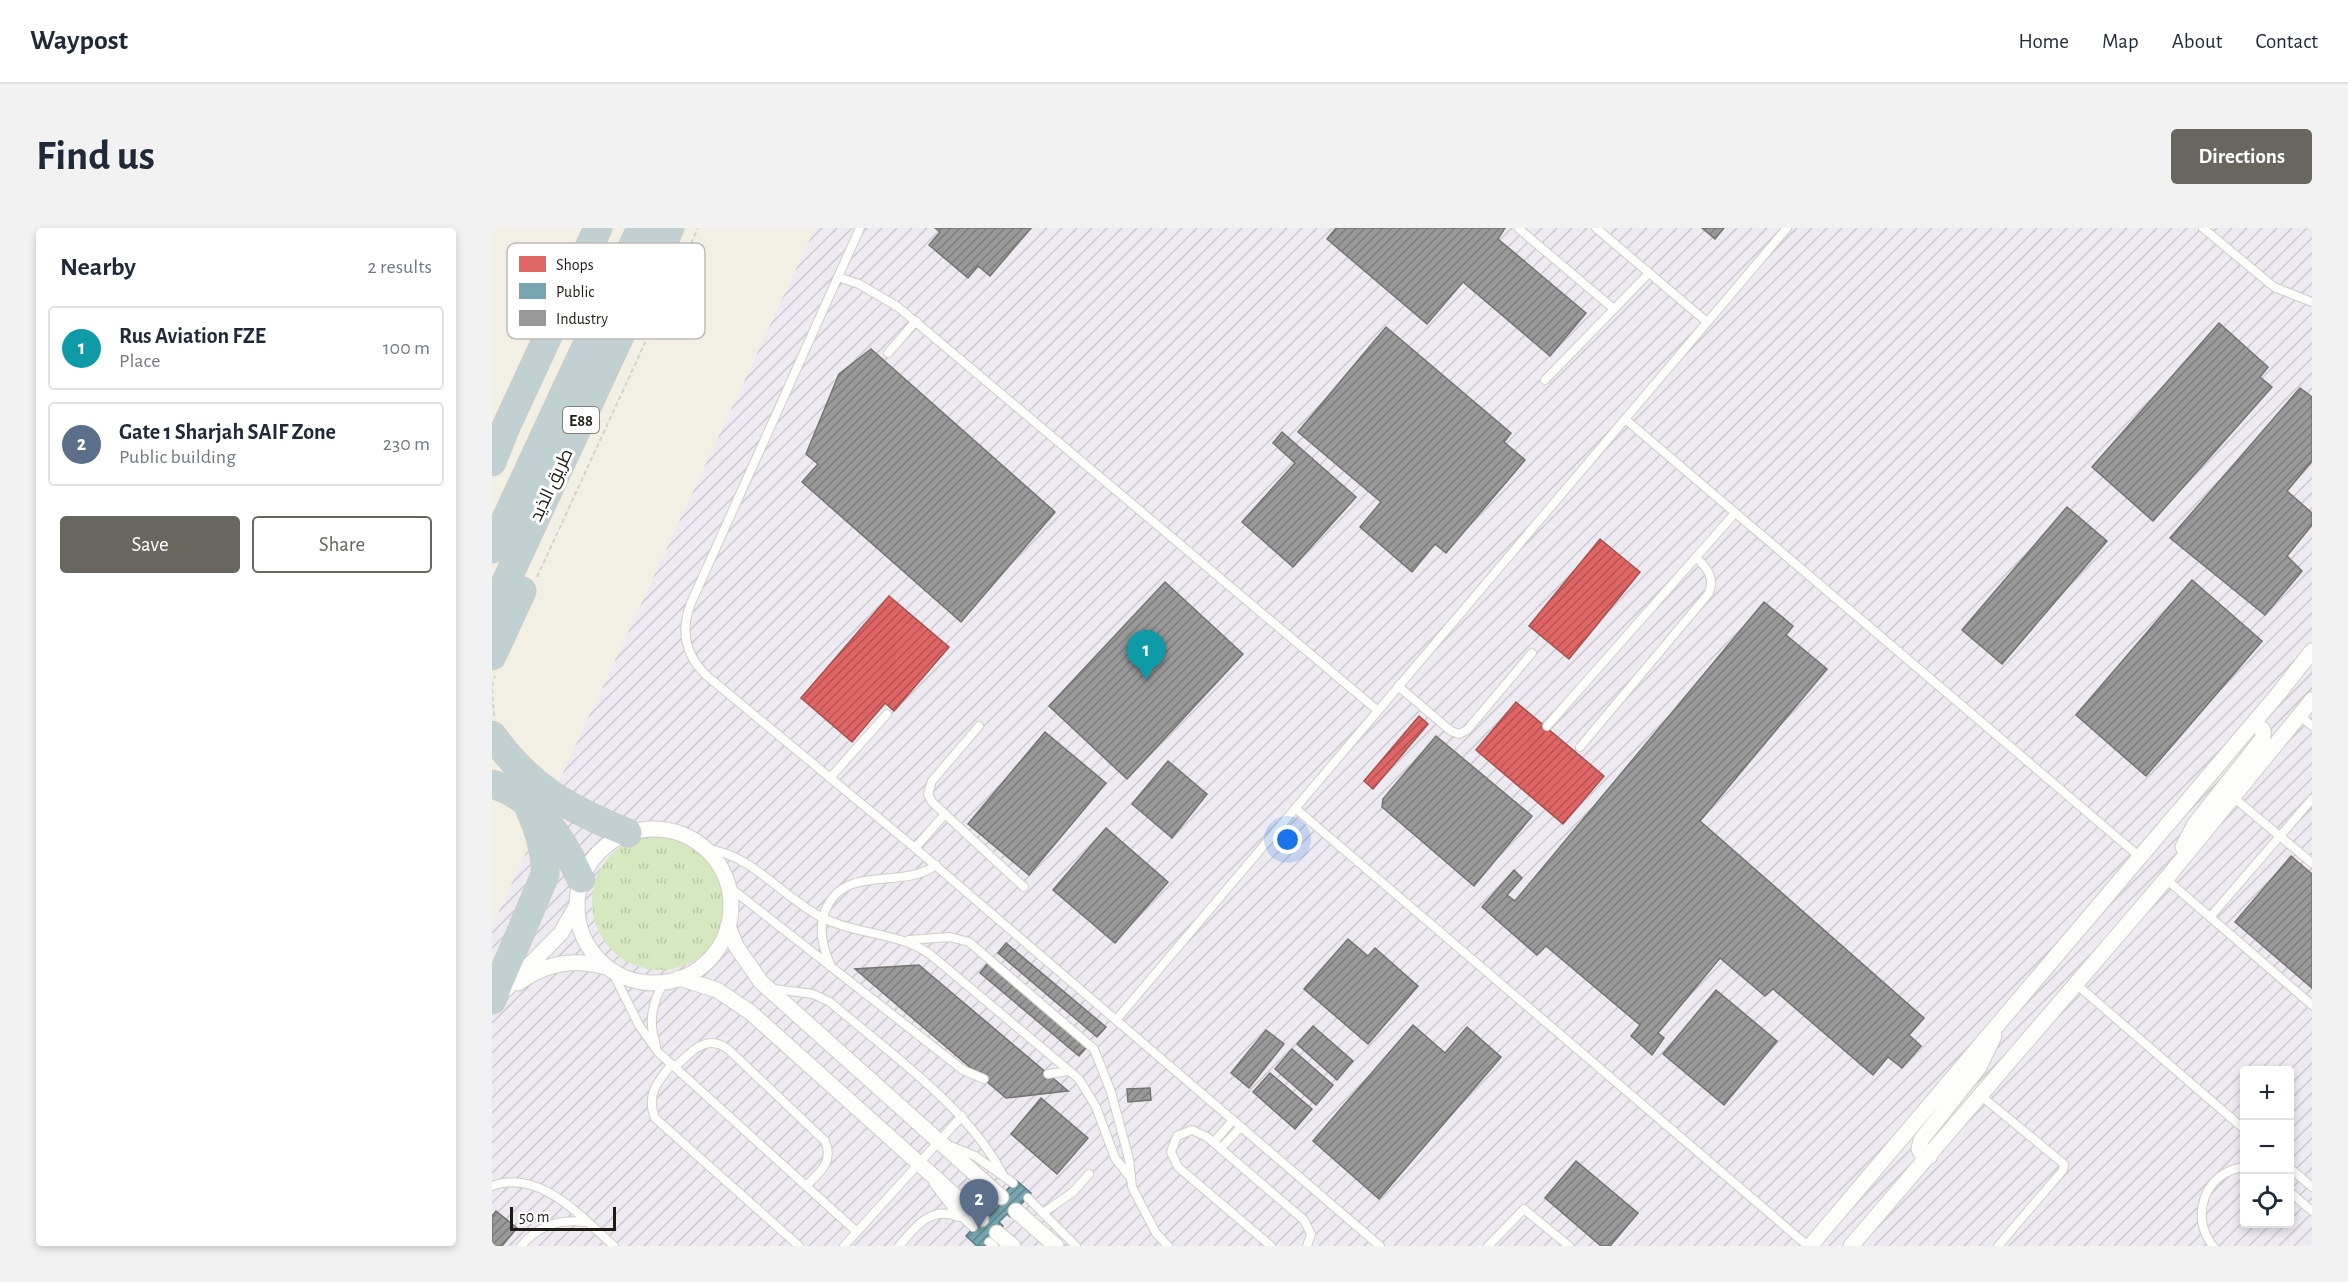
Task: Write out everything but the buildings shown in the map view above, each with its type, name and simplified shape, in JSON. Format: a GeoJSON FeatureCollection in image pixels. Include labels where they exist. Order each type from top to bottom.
{"type":"FeatureCollection","features":[{"type":"Feature","properties":{"kind":"highway"},"geometry":{"type":"LineString","coordinates":[[591,243],[598,228]]}},
{"type":"Feature","properties":{"kind":"highway","name":"طريق الذيد"},"geometry":{"type":"LineString","coordinates":[[634,243],[641,228]]}},
{"type":"Feature","properties":{"kind":"highway","name":"طريق الذيد"},"geometry":{"type":"LineString","coordinates":[[663,243],[670,228]]}},
{"type":"Feature","properties":{"kind":"highway"},"geometry":{"type":"LineString","coordinates":[[492,462],[498,440],[546,339]]}},
{"type":"Feature","properties":{"kind":"highway","name":"طريق الذيد"},"geometry":{"type":"LineString","coordinates":[[492,549],[589,339]]}},
{"type":"Feature","properties":{"kind":"highway","name":"طريق الذيد"},"geometry":{"type":"LineString","coordinates":[[492,612],[619,339]]}},
{"type":"Feature","properties":{"kind":"highway"},"geometry":{"type":"LineString","coordinates":[[494,662],[541,547],[548,510],[548,491]]}},
{"type":"Feature","properties":{"kind":"highway"},"geometry":{"type":"LineString","coordinates":[[492,735],[520,770],[539,787],[581,814],[628,833]]}},
{"type":"Feature","properties":{"kind":"highway"},"geometry":{"type":"LineString","coordinates":[[492,784],[511,792],[528,805],[558,837],[579,892]]}},
{"type":"Feature","properties":{"kind":"highway"},"geometry":{"type":"LineString","coordinates":[[493,1005],[545,875],[546,857],[542,838],[528,805]]}},
{"type":"Feature","properties":{"kind":"street"},"geometry":{"type":"LineString","coordinates":[[1809,1246],[2254,723],[2312,651]]}},
{"type":"Feature","properties":{"kind":"street"},"geometry":{"type":"LineString","coordinates":[[1851,1246],[2166,879],[2312,700]]}},
{"type":"Feature","properties":{"kind":"street"},"geometry":{"type":"LineString","coordinates":[[2177,864],[2195,824],[2263,738],[2263,730],[2254,723]]}},
{"type":"Feature","properties":{"kind":"street"},"geometry":{"type":"LineString","coordinates":[[493,1005],[518,973],[561,933],[599,851],[628,833],[644,829],[669,830],[692,839],[706,849],[719,866],[728,886],[731,906],[728,926],[715,952],[693,972],[672,980]]}},
{"type":"Feature","properties":{"kind":"street"},"geometry":{"type":"LineString","coordinates":[[579,892],[585,940],[610,969]]}},
{"type":"Feature","properties":{"kind":"street"},"geometry":{"type":"LineString","coordinates":[[728,926],[747,965],[769,988],[1001,1197]]}},
{"type":"Feature","properties":{"kind":"street"},"geometry":{"type":"LineString","coordinates":[[493,1005],[519,982],[552,965],[570,962],[610,969],[637,981],[672,980],[717,990],[750,1012],[918,1164],[977,1223]]}},
{"type":"Feature","properties":{"kind":"street"},"geometry":{"type":"LineString","coordinates":[[1930,1156],[1925,1155],[1919,1149],[1921,1140],[1979,1067],[1998,1025]]}},
{"type":"Feature","properties":{"kind":"street"},"geometry":{"type":"LineString","coordinates":[[1016,1211],[1056,1246]]}},
{"type":"Feature","properties":{"kind":"street"},"geometry":{"type":"LineString","coordinates":[[994,1240],[1012,1246]]}},
{"type":"Feature","properties":{"kind":"lane"},"geometry":{"type":"LineString","coordinates":[[861,228],[691,603],[684,629],[686,642],[697,666],[915,848],[1374,1244]]}},
{"type":"Feature","properties":{"kind":"lane"},"geometry":{"type":"LineString","coordinates":[[1596,228],[1707,322]]}},
{"type":"Feature","properties":{"kind":"lane"},"geometry":{"type":"LineString","coordinates":[[1116,1020],[1787,228]]}},
{"type":"Feature","properties":{"kind":"lane"},"geometry":{"type":"LineString","coordinates":[[2203,228],[2274,287],[2310,300]]}},
{"type":"Feature","properties":{"kind":"lane"},"geometry":{"type":"LineString","coordinates":[[1519,230],[1614,309]]}},
{"type":"Feature","properties":{"kind":"lane"},"geometry":{"type":"LineString","coordinates":[[1545,380],[1649,273]]}},
{"type":"Feature","properties":{"kind":"lane"},"geometry":{"type":"LineString","coordinates":[[838,277],[880,295],[916,321],[1377,710]]}},
{"type":"Feature","properties":{"kind":"lane"},"geometry":{"type":"LineString","coordinates":[[888,353],[916,321]]}},
{"type":"Feature","properties":{"kind":"lane"},"geometry":{"type":"LineString","coordinates":[[1625,419],[2140,857]]}},
{"type":"Feature","properties":{"kind":"lane"},"geometry":{"type":"LineString","coordinates":[[1547,726],[1735,513]]}},
{"type":"Feature","properties":{"kind":"lane"},"geometry":{"type":"LineString","coordinates":[[1580,747],[1709,593],[1712,586],[1710,572],[1696,557]]}},
{"type":"Feature","properties":{"kind":"lane"},"geometry":{"type":"LineString","coordinates":[[1398,686],[1451,731],[1459,734],[1467,730],[1532,653]]}},
{"type":"Feature","properties":{"kind":"lane"},"geometry":{"type":"LineString","coordinates":[[830,778],[887,714]]}},
{"type":"Feature","properties":{"kind":"lane"},"geometry":{"type":"LineString","coordinates":[[2300,716],[2312,726]]}},
{"type":"Feature","properties":{"kind":"lane"},"geometry":{"type":"LineString","coordinates":[[979,726],[929,785],[929,799],[1024,887]]}},
{"type":"Feature","properties":{"kind":"lane"},"geometry":{"type":"LineString","coordinates":[[2234,797],[2312,863]]}},
{"type":"Feature","properties":{"kind":"lane"},"geometry":{"type":"LineString","coordinates":[[2210,917],[2312,799]]}},
{"type":"Feature","properties":{"kind":"lane"},"geometry":{"type":"LineString","coordinates":[[1294,808],[1809,1246]]}},
{"type":"Feature","properties":{"kind":"lane"},"geometry":{"type":"LineString","coordinates":[[915,848],[945,814]]}},
{"type":"Feature","properties":{"kind":"lane"},"geometry":{"type":"LineString","coordinates":[[706,849],[742,859],[799,904],[823,918],[853,929],[912,943],[931,955],[1069,1071],[1087,1089],[1115,1158],[1129,1176],[1143,1211],[1156,1233],[1168,1246]]}},
{"type":"Feature","properties":{"kind":"lane"},"geometry":{"type":"LineString","coordinates":[[831,967],[824,952],[823,918],[829,902],[840,890],[855,882],[916,875],[936,866]]}},
{"type":"Feature","properties":{"kind":"lane"},"geometry":{"type":"LineString","coordinates":[[2166,879],[2312,1005]]}},
{"type":"Feature","properties":{"kind":"lane"},"geometry":{"type":"LineString","coordinates":[[728,886],[963,1070],[984,1079]]}},
{"type":"Feature","properties":{"kind":"lane"},"geometry":{"type":"LineString","coordinates":[[902,940],[950,937],[969,942],[1087,1041],[1099,1058],[1112,1092],[1129,1159],[1129,1176]]}},
{"type":"Feature","properties":{"kind":"lane"},"geometry":{"type":"LineString","coordinates":[[610,969],[639,1025],[658,1052],[857,1232]]}},
{"type":"Feature","properties":{"kind":"lane"},"geometry":{"type":"LineString","coordinates":[[658,1052],[652,1035],[651,1016],[655,998],[672,980]]}},
{"type":"Feature","properties":{"kind":"lane"},"geometry":{"type":"LineString","coordinates":[[2075,983],[2240,1126]]}},
{"type":"Feature","properties":{"kind":"lane"},"geometry":{"type":"LineString","coordinates":[[769,988],[813,994],[831,1002],[962,1116],[985,1143],[1003,1174],[1012,1184]]}},
{"type":"Feature","properties":{"kind":"lane"},"geometry":{"type":"LineString","coordinates":[[799,1246],[655,1118],[651,1098],[654,1088],[673,1066],[701,1044],[716,1043],[729,1050],[825,1141],[829,1156],[827,1163],[806,1186]]}},
{"type":"Feature","properties":{"kind":"lane"},"geometry":{"type":"LineString","coordinates":[[1048,1074],[1069,1071]]}},
{"type":"Feature","properties":{"kind":"lane"},"geometry":{"type":"LineString","coordinates":[[1980,1095],[2064,1164],[2062,1170],[1998,1246]]}},
{"type":"Feature","properties":{"kind":"lane"},"geometry":{"type":"LineString","coordinates":[[844,1246],[962,1116]]}},
{"type":"Feature","properties":{"kind":"lane"},"geometry":{"type":"LineString","coordinates":[[1214,1142],[1233,1120]]}},
{"type":"Feature","properties":{"kind":"lane"},"geometry":{"type":"LineString","coordinates":[[1221,1148],[1241,1127]]}},
{"type":"Feature","properties":{"kind":"lane"},"geometry":{"type":"LineString","coordinates":[[1271,1246],[1173,1160],[1172,1144],[1184,1132],[1200,1132],[1214,1142],[1304,1220],[1311,1234],[1307,1246]]}},
{"type":"Feature","properties":{"kind":"lane"},"geometry":{"type":"LineString","coordinates":[[939,1141],[975,1156],[1003,1174]]}},
{"type":"Feature","properties":{"kind":"lane"},"geometry":{"type":"LineString","coordinates":[[918,1164],[942,1197],[964,1220]]}},
{"type":"Feature","properties":{"kind":"lane"},"geometry":{"type":"LineString","coordinates":[[2213,1246],[2202,1224],[2204,1197],[2221,1176],[2240,1169]]}},
{"type":"Feature","properties":{"kind":"lane"},"geometry":{"type":"LineString","coordinates":[[2294,1172],[2312,1187]]}},
{"type":"Feature","properties":{"kind":"lane"},"geometry":{"type":"LineString","coordinates":[[1043,1213],[1073,1192],[1089,1174]]}},
{"type":"Feature","properties":{"kind":"lane"},"geometry":{"type":"LineString","coordinates":[[492,1186],[519,1183],[542,1188],[562,1201],[614,1246]]}},
{"type":"Feature","properties":{"kind":"lane"},"geometry":{"type":"LineString","coordinates":[[2294,1196],[2312,1211]]}},
{"type":"Feature","properties":{"kind":"lane"},"geometry":{"type":"LineString","coordinates":[[1028,1198],[1076,1246]]}},
{"type":"Feature","properties":{"kind":"lane"},"geometry":{"type":"LineString","coordinates":[[1488,1246],[1524,1209],[1569,1246]]}},
{"type":"Feature","properties":{"kind":"lane"},"geometry":{"type":"LineString","coordinates":[[899,1246],[920,1221],[928,1217],[952,1214],[977,1223]]}},
{"type":"Feature","properties":{"kind":"lane"},"geometry":{"type":"LineString","coordinates":[[521,1246],[538,1230],[553,1222],[570,1220],[586,1222]]}},
{"type":"Feature","properties":{"kind":"path"},"geometry":{"type":"LineString","coordinates":[[691,243],[698,228]]}},
{"type":"Feature","properties":{"kind":"path"},"geometry":{"type":"LineString","coordinates":[[534,583],[647,339]]}},
{"type":"Feature","properties":{"kind":"path"},"geometry":{"type":"LineString","coordinates":[[492,686],[494,662]]}},
{"type":"Feature","properties":{"kind":"shaded area"},"geometry":{"type":"Polygon","coordinates":[[[815,228],[2312,228],[2312,1246],[492,1246],[492,926],[815,228]]]}},
{"type":"Feature","properties":{"kind":"green space"},"geometry":{"type":"Polygon","coordinates":[[[660,834],[686,839],[698,845],[708,854],[717,864],[723,876],[728,902],[723,928],[717,940],[708,950],[698,959],[686,965],[660,970],[634,965],[622,959],[612,950],[603,940],[597,928],[592,902],[597,876],[603,864],[612,854],[622,845],[634,839],[660,834]]]}},
{"type":"Feature","properties":{"kind":"place","name":"Rus Aviation FZE"},"geometry":{"type":"Point","coordinates":[1146,680]}},
{"type":"Feature","properties":{"kind":"place","name":"Gate 1 Sharjah SAIF Zone"},"geometry":{"type":"Point","coordinates":[979,1229]}}]}
